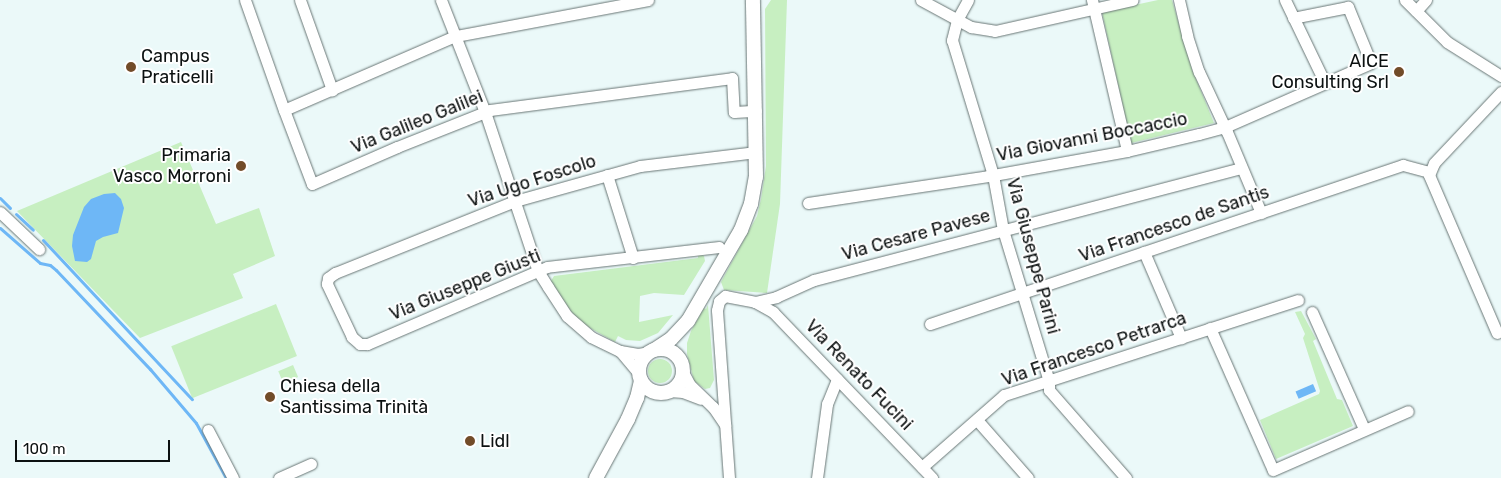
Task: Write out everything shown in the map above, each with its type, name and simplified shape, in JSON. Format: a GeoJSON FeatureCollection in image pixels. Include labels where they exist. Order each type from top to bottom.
{"type":"FeatureCollection","features":[{"type":"Feature","properties":{"kind":"main road"},"geometry":{"type":"LineString","coordinates":[[628,419],[645,399],[679,384],[681,365],[680,344],[688,321],[746,219],[755,187],[754,0]]}},
{"type":"Feature","properties":{"kind":"main road"},"geometry":{"type":"LineString","coordinates":[[596,478],[628,419],[637,398],[640,362],[651,351],[670,339],[688,321]]}},
{"type":"Feature","properties":{"kind":"main road"},"geometry":{"type":"LineString","coordinates":[[651,351],[665,349],[681,365]]}},
{"type":"Feature","properties":{"kind":"main road"},"geometry":{"type":"LineString","coordinates":[[640,377],[644,386],[663,392]]}},
{"type":"Feature","properties":{"kind":"street"},"geometry":{"type":"LineString","coordinates":[[245,0],[284,110],[455,36],[648,0]]}},
{"type":"Feature","properties":{"kind":"street"},"geometry":{"type":"LineString","coordinates":[[441,0],[485,112],[538,271],[554,298],[576,324],[591,337],[620,351],[638,354],[651,351]]}},
{"type":"Feature","properties":{"kind":"street"},"geometry":{"type":"LineString","coordinates":[[921,0],[971,27],[995,31],[1094,4],[1133,0]]}},
{"type":"Feature","properties":{"kind":"street"},"geometry":{"type":"LineString","coordinates":[[957,20],[968,0]]}},
{"type":"Feature","properties":{"kind":"street"},"geometry":{"type":"LineString","coordinates":[[1180,0],[1187,36],[1199,72],[1225,127],[1261,213]]}},
{"type":"Feature","properties":{"kind":"street"},"geometry":{"type":"LineString","coordinates":[[1285,0],[1325,83]]}},
{"type":"Feature","properties":{"kind":"street"},"geometry":{"type":"LineString","coordinates":[[1405,0],[1447,42],[1501,76]]}},
{"type":"Feature","properties":{"kind":"street"},"geometry":{"type":"LineString","coordinates":[[1416,11],[1426,0]]}},
{"type":"Feature","properties":{"kind":"street"},"geometry":{"type":"LineString","coordinates":[[305,1],[332,90]]}},
{"type":"Feature","properties":{"kind":"street"},"geometry":{"type":"LineString","coordinates":[[1293,18],[1347,3]]}},
{"type":"Feature","properties":{"kind":"street","name":"Via Giovanni Boccaccio"},"geometry":{"type":"LineString","coordinates":[[808,203],[993,175],[1127,151],[1225,127],[1371,63],[1347,3]]}},
{"type":"Feature","properties":{"kind":"street"},"geometry":{"type":"LineString","coordinates":[[1094,4],[1127,151]]}},
{"type":"Feature","properties":{"kind":"street","name":"Via Giuseppe Parini"},"geometry":{"type":"LineString","coordinates":[[957,20],[952,40],[993,175],[1004,230],[1049,381],[1049,390],[1126,478]]}},
{"type":"Feature","properties":{"kind":"street","name":"Via Galileo Galilei"},"geometry":{"type":"LineString","coordinates":[[284,110],[312,184],[485,112],[732,78],[734,112],[756,111]]}},
{"type":"Feature","properties":{"kind":"street"},"geometry":{"type":"LineString","coordinates":[[1500,336],[1431,182],[1429,172],[1434,163],[1501,92]]}},
{"type":"Feature","properties":{"kind":"street","name":"Via Ugo Foscolo"},"geometry":{"type":"LineString","coordinates":[[328,278],[335,272],[514,201],[650,164],[756,152]]}},
{"type":"Feature","properties":{"kind":"street","name":"Via Francesco de Santis"},"geometry":{"type":"LineString","coordinates":[[930,324],[1403,165],[1429,172]]}},
{"type":"Feature","properties":{"kind":"street","name":"Via Cesare Pavese"},"geometry":{"type":"LineString","coordinates":[[755,302],[776,297],[814,280],[1241,168]]}},
{"type":"Feature","properties":{"kind":"street"},"geometry":{"type":"LineString","coordinates":[[607,175],[633,258]]}},
{"type":"Feature","properties":{"kind":"street"},"geometry":{"type":"LineString","coordinates":[[0,212],[39,249]]}},
{"type":"Feature","properties":{"kind":"street","name":"Via Giuseppe Giusti"},"geometry":{"type":"LineString","coordinates":[[328,278],[327,284],[352,337],[363,344],[547,268],[719,248]]}},
{"type":"Feature","properties":{"kind":"street"},"geometry":{"type":"LineString","coordinates":[[1144,252],[1181,338]]}},
{"type":"Feature","properties":{"kind":"street"},"geometry":{"type":"LineString","coordinates":[[729,478],[717,304],[721,298],[731,297],[755,302]]}},
{"type":"Feature","properties":{"kind":"street"},"geometry":{"type":"LineString","coordinates":[[773,312],[776,297]]}},
{"type":"Feature","properties":{"kind":"street","name":"Via Francesco Petrarca"},"geometry":{"type":"LineString","coordinates":[[922,467],[1004,395],[1298,300]]}},
{"type":"Feature","properties":{"kind":"street","name":"Via Renato Fucini"},"geometry":{"type":"LineString","coordinates":[[755,302],[773,312],[932,478]]}},
{"type":"Feature","properties":{"kind":"street"},"geometry":{"type":"LineString","coordinates":[[1312,312],[1364,429]]}},
{"type":"Feature","properties":{"kind":"street"},"geometry":{"type":"LineString","coordinates":[[1210,328],[1273,470],[1408,411]]}},
{"type":"Feature","properties":{"kind":"street"},"geometry":{"type":"LineString","coordinates":[[620,351],[640,377]]}},
{"type":"Feature","properties":{"kind":"street"},"geometry":{"type":"LineString","coordinates":[[681,365],[690,385],[708,402],[726,426]]}},
{"type":"Feature","properties":{"kind":"street"},"geometry":{"type":"LineString","coordinates":[[817,478],[827,404],[837,379]]}},
{"type":"Feature","properties":{"kind":"street"},"geometry":{"type":"LineString","coordinates":[[708,402],[723,387]]}},
{"type":"Feature","properties":{"kind":"street"},"geometry":{"type":"LineString","coordinates":[[663,392],[683,392],[708,402]]}},
{"type":"Feature","properties":{"kind":"street"},"geometry":{"type":"LineString","coordinates":[[977,420],[1028,478]]}},
{"type":"Feature","properties":{"kind":"street"},"geometry":{"type":"LineString","coordinates":[[208,430],[233,478]]}},
{"type":"Feature","properties":{"kind":"street"},"geometry":{"type":"LineString","coordinates":[[279,478],[311,464]]}},
{"type":"Feature","properties":{"kind":"green space"},"geometry":{"type":"Polygon","coordinates":[[[771,0],[787,0],[780,204],[767,293],[724,290],[721,282],[757,216],[761,199],[766,166],[765,9],[771,0]]]}},
{"type":"Feature","properties":{"kind":"green space"},"geometry":{"type":"Polygon","coordinates":[[[1158,0],[1172,0],[1192,69],[1214,123],[1131,143],[1102,12],[1158,0]]]}},
{"type":"Feature","properties":{"kind":"green space"},"geometry":{"type":"Polygon","coordinates":[[[181,142],[216,224],[259,208],[275,256],[233,274],[243,298],[140,338],[17,211],[181,142]]]}},
{"type":"Feature","properties":{"kind":"green space"},"geometry":{"type":"Polygon","coordinates":[[[698,252],[704,256],[705,261],[684,295],[654,293],[640,296],[639,322],[673,315],[658,333],[640,341],[626,340],[618,336],[615,342],[590,328],[577,319],[551,281],[554,276],[698,258],[698,252]]]}},
{"type":"Feature","properties":{"kind":"green space"},"geometry":{"type":"Polygon","coordinates":[[[276,304],[297,356],[192,398],[171,346],[276,304]]]}},
{"type":"Feature","properties":{"kind":"green space"},"geometry":{"type":"Polygon","coordinates":[[[708,305],[714,380],[710,388],[705,389],[694,381],[687,354],[687,343],[691,331],[704,308],[706,309],[708,305]]]}},
{"type":"Feature","properties":{"kind":"green space"},"geometry":{"type":"Polygon","coordinates":[[[1301,311],[1316,339],[1313,341],[1337,399],[1342,400],[1353,426],[1276,459],[1260,420],[1319,394],[1320,391],[1303,338],[1305,334],[1295,312],[1301,311]]]}},
{"type":"Feature","properties":{"kind":"green space"},"geometry":{"type":"Polygon","coordinates":[[[660,359],[669,362],[672,371],[669,380],[660,383],[651,380],[648,371],[651,362],[660,359]]]}},
{"type":"Feature","properties":{"kind":"green space"},"geometry":{"type":"Polygon","coordinates":[[[293,365],[298,377],[283,383],[278,371],[293,365]]]}},
{"type":"Feature","properties":{"kind":"water"},"geometry":{"type":"Polygon","coordinates":[[[115,193],[121,199],[124,208],[118,233],[96,241],[91,259],[87,262],[75,261],[72,246],[73,235],[84,207],[91,199],[104,194],[115,193]]]}},
{"type":"Feature","properties":{"kind":"water"},"geometry":{"type":"Polygon","coordinates":[[[1313,384],[1316,391],[1299,399],[1296,391],[1313,384]]]}},
{"type":"Feature","properties":{"kind":"waterway"},"geometry":{"type":"LineString","coordinates":[[0,198],[10,208]]}},
{"type":"Feature","properties":{"kind":"waterway"},"geometry":{"type":"LineString","coordinates":[[16,214],[33,230]]}},
{"type":"Feature","properties":{"kind":"waterway"},"geometry":{"type":"LineString","coordinates":[[0,228],[40,263],[50,265],[56,270],[150,369],[196,423],[226,478]]}},
{"type":"Feature","properties":{"kind":"waterway"},"geometry":{"type":"LineString","coordinates":[[43,240],[192,399]]}},
{"type":"Feature","properties":{"kind":"place","name":"Campus Praticelli"},"geometry":{"type":"Point","coordinates":[131,67]}},
{"type":"Feature","properties":{"kind":"place","name":"AICE Consulting Srl"},"geometry":{"type":"Point","coordinates":[1399,72]}},
{"type":"Feature","properties":{"kind":"place","name":"Primaria Vasco Morroni"},"geometry":{"type":"Point","coordinates":[241,166]}},
{"type":"Feature","properties":{"kind":"place","name":"Chiesa della Santissima Trinità"},"geometry":{"type":"Point","coordinates":[270,397]}},
{"type":"Feature","properties":{"kind":"place","name":"Lidl"},"geometry":{"type":"Point","coordinates":[470,441]}}]}
